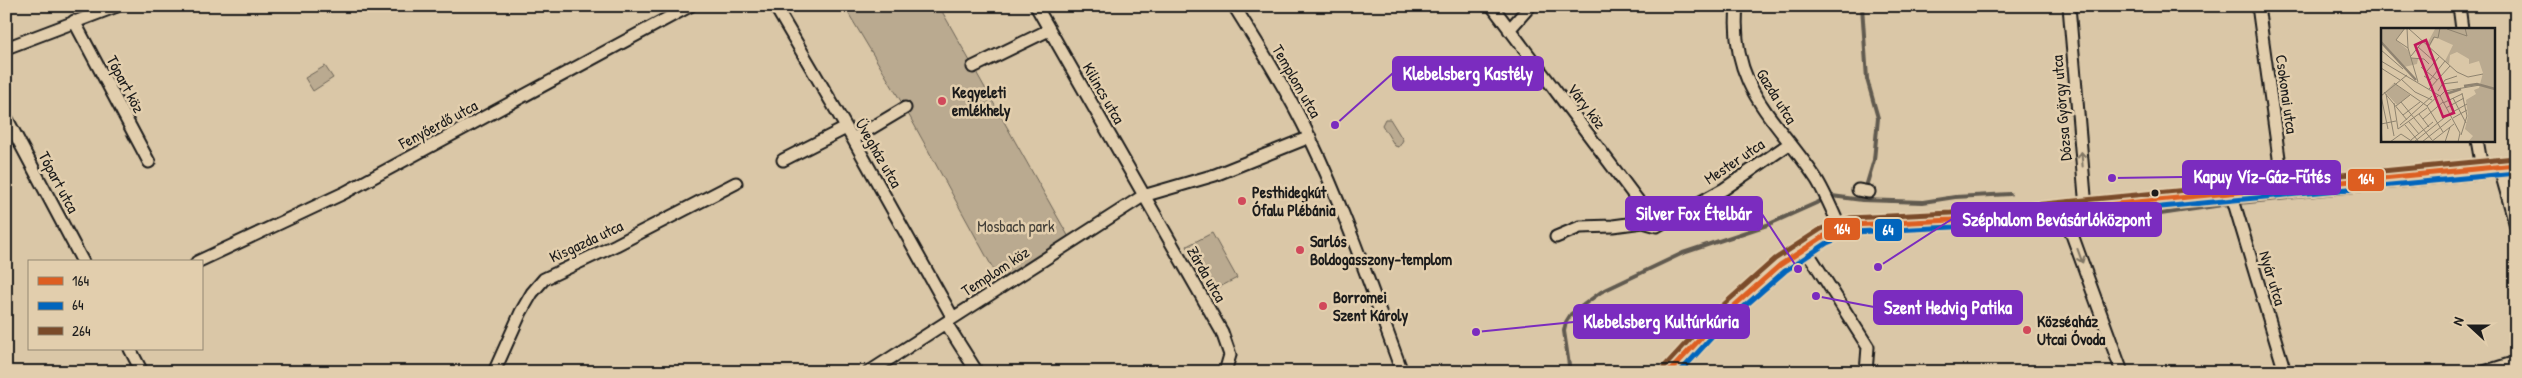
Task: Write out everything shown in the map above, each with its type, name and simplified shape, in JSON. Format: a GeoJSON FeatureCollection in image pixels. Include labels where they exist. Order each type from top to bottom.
{"type":"FeatureCollection","features":[{"type":"Feature","properties":{"kind":"main road"},"geometry":{"type":"LineString","coordinates":[[1669,372],[1717,321],[1757,283],[1805,248],[1840,228],[1862,223],[1920,223],[2086,208],[2233,199],[2283,187],[2482,168],[2500,172],[2516,165]]}},
{"type":"Feature","properties":{"kind":"street"},"geometry":{"type":"LineString","coordinates":[[6,48],[117,6]]}},
{"type":"Feature","properties":{"kind":"street","name":"Fenyőerdő utca"},"geometry":{"type":"LineString","coordinates":[[200,260],[344,193],[690,6]]}},
{"type":"Feature","properties":{"kind":"street","name":"Üvegház utca"},"geometry":{"type":"LineString","coordinates":[[775,6],[853,139],[977,372]]}},
{"type":"Feature","properties":{"kind":"street","name":"Kilincs utca"},"geometry":{"type":"LineString","coordinates":[[1036,6],[1143,196]]}},
{"type":"Feature","properties":{"kind":"street","name":"Templom utca"},"geometry":{"type":"LineString","coordinates":[[1234,6],[1286,91],[1310,137],[1348,228],[1402,372]]}},
{"type":"Feature","properties":{"kind":"street","name":"Váry köz"},"geometry":{"type":"LineString","coordinates":[[1492,6],[1657,226]]}},
{"type":"Feature","properties":{"kind":"street"},"geometry":{"type":"LineString","coordinates":[[1509,30],[1530,6]]}},
{"type":"Feature","properties":{"kind":"street","name":"Gazda utca"},"geometry":{"type":"LineString","coordinates":[[1737,6],[1737,46],[1741,68],[1751,90],[1823,191],[1840,228]]}},
{"type":"Feature","properties":{"kind":"street","name":"Dózsa György utca"},"geometry":{"type":"LineString","coordinates":[[2069,6],[2086,208]]}},
{"type":"Feature","properties":{"kind":"street","name":"Csokonai utca"},"geometry":{"type":"LineString","coordinates":[[2258,6],[2283,187]]}},
{"type":"Feature","properties":{"kind":"street"},"geometry":{"type":"LineString","coordinates":[[2459,6],[2462,28]]}},
{"type":"Feature","properties":{"kind":"street","name":"Tópart köz"},"geometry":{"type":"LineString","coordinates":[[74,21],[149,162]]}},
{"type":"Feature","properties":{"kind":"street"},"geometry":{"type":"LineString","coordinates":[[973,67],[1049,30]]}},
{"type":"Feature","properties":{"kind":"street"},"geometry":{"type":"LineString","coordinates":[[853,139],[905,108]]}},
{"type":"Feature","properties":{"kind":"street","name":"Tópart utca"},"geometry":{"type":"LineString","coordinates":[[6,117],[82,260]]}},
{"type":"Feature","properties":{"kind":"street"},"geometry":{"type":"LineString","coordinates":[[783,160],[846,128]]}},
{"type":"Feature","properties":{"kind":"street","name":"Templom köz"},"geometry":{"type":"LineString","coordinates":[[869,372],[1143,196],[1215,175],[1310,137]]}},
{"type":"Feature","properties":{"kind":"street"},"geometry":{"type":"LineString","coordinates":[[2478,141],[2482,168]]}},
{"type":"Feature","properties":{"kind":"street","name":"Mester utca"},"geometry":{"type":"LineString","coordinates":[[1657,226],[1724,189],[1789,144]]}},
{"type":"Feature","properties":{"kind":"street"},"geometry":{"type":"LineString","coordinates":[[2500,172],[2516,226]]}},
{"type":"Feature","properties":{"kind":"street","name":"Kisgazda utca"},"geometry":{"type":"LineString","coordinates":[[494,372],[521,312],[532,293],[544,279],[616,245],[736,183]]}},
{"type":"Feature","properties":{"kind":"street","name":"Zárda utca"},"geometry":{"type":"LineString","coordinates":[[1143,196],[1228,344],[1230,355],[1225,372]]}},
{"type":"Feature","properties":{"kind":"street","name":"Nyár utca"},"geometry":{"type":"LineString","coordinates":[[2233,199],[2285,372]]}},
{"type":"Feature","properties":{"kind":"street"},"geometry":{"type":"LineString","coordinates":[[2063,210],[2122,372]]}},
{"type":"Feature","properties":{"kind":"street"},"geometry":{"type":"LineString","coordinates":[[1556,237],[1580,227],[1643,222],[1657,226]]}},
{"type":"Feature","properties":{"kind":"street"},"geometry":{"type":"LineString","coordinates":[[1805,248],[1868,347],[1866,372]]}},
{"type":"Feature","properties":{"kind":"street"},"geometry":{"type":"LineString","coordinates":[[131,350],[142,372]]}},
{"type":"Feature","properties":{"kind":"street"},"geometry":{"type":"LineString","coordinates":[[2484,372],[2516,362]]}},
{"type":"Feature","properties":{"kind":"green space","name":"Mosbach park"},"geometry":{"type":"Polygon","coordinates":[[[844,6],[939,6],[1071,241],[1002,285],[905,108],[844,6]]]}},
{"type":"Feature","properties":{"kind":"green space"},"geometry":{"type":"Polygon","coordinates":[[[325,66],[333,78],[313,91],[305,78],[325,66]]]}},
{"type":"Feature","properties":{"kind":"green space"},"geometry":{"type":"Polygon","coordinates":[[[1385,119],[1390,119],[1403,140],[1399,147],[1395,146],[1382,125],[1385,119]]]}},
{"type":"Feature","properties":{"kind":"green space"},"geometry":{"type":"Polygon","coordinates":[[[1212,233],[1237,278],[1212,291],[1187,246],[1212,233]]]}},
{"type":"Feature","properties":{"kind":"waterway"},"geometry":{"type":"LineString","coordinates":[[1570,372],[1564,331],[1566,322],[1571,314],[1601,292],[1683,253],[1767,225],[1832,196],[1862,200],[1874,160],[1878,118],[1867,79],[1862,6]]}},
{"type":"Feature","properties":{"kind":"waterway"},"geometry":{"type":"LineString","coordinates":[[2075,220],[2082,224],[2092,224],[2229,204],[2516,175]]}},
{"type":"Feature","properties":{"kind":"waterway"},"geometry":{"type":"LineString","coordinates":[[1862,200],[1923,202],[1955,197],[2010,194]]}},
{"type":"Feature","properties":{"kind":"transit line","name":"264"},"geometry":{"type":"LineString","coordinates":[[1664,367],[1712,315],[1775,259],[1821,229],[1850,218],[1951,213],[2515,158]]}},
{"type":"Feature","properties":{"kind":"transit line","name":"164"},"geometry":{"type":"LineString","coordinates":[[1669,372],[1717,321],[1780,265],[1824,236],[1852,225],[1952,220],[2516,165]]}},
{"type":"Feature","properties":{"kind":"transit line","name":"64"},"geometry":{"type":"LineString","coordinates":[[1680,372],[1722,326],[1785,271],[1827,243],[1854,232],[1953,227],[2516,173]]}},
{"type":"Feature","properties":{"kind":"place","name":"Kegyeleti emlékhely"},"geometry":{"type":"Point","coordinates":[942,101]}},
{"type":"Feature","properties":{"kind":"place","name":"Klebelsberg Kastély"},"geometry":{"type":"Point","coordinates":[1335,125]}},
{"type":"Feature","properties":{"kind":"place","name":"Kapuy Víz-Gáz-Fűtés"},"geometry":{"type":"Point","coordinates":[2112,178]}},
{"type":"Feature","properties":{"kind":"place","name":"Pesthidegkút Ófalu Plébánia"},"geometry":{"type":"Point","coordinates":[1242,201]}},
{"type":"Feature","properties":{"kind":"place","name":"Sarlós Boldogasszony-templom"},"geometry":{"type":"Point","coordinates":[1300,250]}},
{"type":"Feature","properties":{"kind":"place","name":"Széphalom Bevásárlóközpont"},"geometry":{"type":"Point","coordinates":[1878,267]}},
{"type":"Feature","properties":{"kind":"place","name":"Silver Fox Ételbár"},"geometry":{"type":"Point","coordinates":[1798,269]}},
{"type":"Feature","properties":{"kind":"place","name":"Szent Hedvig Patika"},"geometry":{"type":"Point","coordinates":[1816,296]}},
{"type":"Feature","properties":{"kind":"place","name":"Borromei Szent Károly"},"geometry":{"type":"Point","coordinates":[1323,306]}},
{"type":"Feature","properties":{"kind":"place","name":"Községház Utcai Óvoda"},"geometry":{"type":"Point","coordinates":[2027,330]}},
{"type":"Feature","properties":{"kind":"place","name":"Klebelsberg Kultúrkúria"},"geometry":{"type":"Point","coordinates":[1476,332]}}]}
